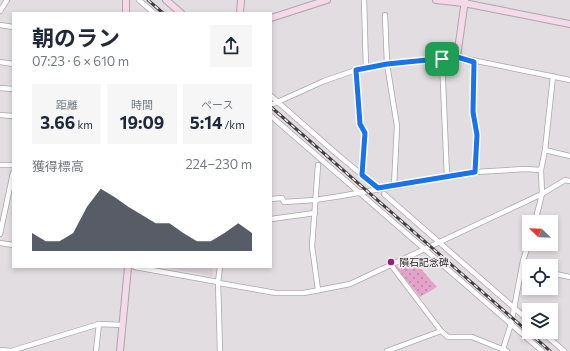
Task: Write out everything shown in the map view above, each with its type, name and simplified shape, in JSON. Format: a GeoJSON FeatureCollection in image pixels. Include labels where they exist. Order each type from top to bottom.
{"type":"FeatureCollection","features":[{"type":"Feature","properties":{"kind":"street"},"geometry":{"type":"LineString","coordinates":[[0,11],[7,0]]}},
{"type":"Feature","properties":{"kind":"street"},"geometry":{"type":"LineString","coordinates":[[126,0],[126,12]]}},
{"type":"Feature","properties":{"kind":"street"},"geometry":{"type":"LineString","coordinates":[[139,0],[153,12]]}},
{"type":"Feature","properties":{"kind":"street"},"geometry":{"type":"LineString","coordinates":[[166,0],[180,12]]}},
{"type":"Feature","properties":{"kind":"street"},"geometry":{"type":"LineString","coordinates":[[240,12],[241,0]]}},
{"type":"Feature","properties":{"kind":"street"},"geometry":{"type":"LineString","coordinates":[[272,18],[327,0]]}},
{"type":"Feature","properties":{"kind":"street"},"geometry":{"type":"LineString","coordinates":[[364,0],[366,68]]}},
{"type":"Feature","properties":{"kind":"street"},"geometry":{"type":"LineString","coordinates":[[436,0],[464,2],[570,24]]}},
{"type":"Feature","properties":{"kind":"street"},"geometry":{"type":"LineString","coordinates":[[457,57],[464,2]]}},
{"type":"Feature","properties":{"kind":"street"},"geometry":{"type":"LineString","coordinates":[[386,15],[387,64],[397,126],[394,186]]}},
{"type":"Feature","properties":{"kind":"street"},"geometry":{"type":"LineString","coordinates":[[0,25],[12,27]]}},
{"type":"Feature","properties":{"kind":"street"},"geometry":{"type":"LineString","coordinates":[[272,105],[324,81],[356,70],[387,64],[457,57],[474,62],[570,80]]}},
{"type":"Feature","properties":{"kind":"street"},"geometry":{"type":"LineString","coordinates":[[442,59],[447,178]]}},
{"type":"Feature","properties":{"kind":"street"},"geometry":{"type":"LineString","coordinates":[[0,62],[12,64]]}},
{"type":"Feature","properties":{"kind":"street"},"geometry":{"type":"LineString","coordinates":[[474,62],[473,112],[477,135],[475,172]]}},
{"type":"Feature","properties":{"kind":"street"},"geometry":{"type":"LineString","coordinates":[[356,70],[360,124],[365,133],[362,175]]}},
{"type":"Feature","properties":{"kind":"street"},"geometry":{"type":"LineString","coordinates":[[537,215],[542,194],[541,170],[545,150],[553,76]]}},
{"type":"Feature","properties":{"kind":"street"},"geometry":{"type":"LineString","coordinates":[[0,88],[12,90]]}},
{"type":"Feature","properties":{"kind":"street"},"geometry":{"type":"LineString","coordinates":[[272,97],[378,188]]}},
{"type":"Feature","properties":{"kind":"street"},"geometry":{"type":"LineString","coordinates":[[0,115],[12,116]]}},
{"type":"Feature","properties":{"kind":"street"},"geometry":{"type":"LineString","coordinates":[[272,117],[542,351]]}},
{"type":"Feature","properties":{"kind":"street"},"geometry":{"type":"LineString","coordinates":[[545,150],[570,156]]}},
{"type":"Feature","properties":{"kind":"street"},"geometry":{"type":"LineString","coordinates":[[0,165],[12,165]]}},
{"type":"Feature","properties":{"kind":"street"},"geometry":{"type":"LineString","coordinates":[[318,165],[312,246],[318,290]]}},
{"type":"Feature","properties":{"kind":"street"},"geometry":{"type":"LineString","coordinates":[[272,199],[282,198],[284,202],[316,200],[475,172],[525,169],[541,170]]}},
{"type":"Feature","properties":{"kind":"street"},"geometry":{"type":"LineString","coordinates":[[0,234],[12,179]]}},
{"type":"Feature","properties":{"kind":"street"},"geometry":{"type":"LineString","coordinates":[[140,268],[276,293],[304,293],[350,284],[542,194],[564,180],[570,181]]}},
{"type":"Feature","properties":{"kind":"street"},"geometry":{"type":"LineString","coordinates":[[384,194],[522,315]]}},
{"type":"Feature","properties":{"kind":"street"},"geometry":{"type":"LineString","coordinates":[[272,219],[315,213]]}},
{"type":"Feature","properties":{"kind":"street"},"geometry":{"type":"LineString","coordinates":[[0,243],[12,245]]}},
{"type":"Feature","properties":{"kind":"street"},"geometry":{"type":"LineString","coordinates":[[391,266],[448,338],[472,337],[496,349],[505,350],[512,324],[522,270]]}},
{"type":"Feature","properties":{"kind":"street"},"geometry":{"type":"LineString","coordinates":[[120,351],[128,268]]}},
{"type":"Feature","properties":{"kind":"street"},"geometry":{"type":"LineString","coordinates":[[220,268],[220,351]]}},
{"type":"Feature","properties":{"kind":"street"},"geometry":{"type":"LineString","coordinates":[[558,274],[570,277]]}},
{"type":"Feature","properties":{"kind":"street"},"geometry":{"type":"LineString","coordinates":[[0,350],[11,351],[99,324],[123,326]]}},
{"type":"Feature","properties":{"kind":"street"},"geometry":{"type":"LineString","coordinates":[[96,351],[99,324]]}},
{"type":"Feature","properties":{"kind":"street"},"geometry":{"type":"LineString","coordinates":[[387,351],[441,331]]}},
{"type":"Feature","properties":{"kind":"street"},"geometry":{"type":"LineString","coordinates":[[550,339],[564,351]]}},
{"type":"Feature","properties":{"kind":"shaded area"},"geometry":{"type":"Polygon","coordinates":[[[413,260],[437,287],[420,297],[396,267],[413,260]]]}},
{"type":"Feature","properties":{"kind":"shaded area"},"geometry":{"type":"Polygon","coordinates":[[[169,268],[213,268],[212,276],[169,268]]]}},
{"type":"Feature","properties":{"kind":"railway"},"geometry":{"type":"LineString","coordinates":[[148,0],[162,12]]}},
{"type":"Feature","properties":{"kind":"railway"},"geometry":{"type":"LineString","coordinates":[[272,108],[550,351]]}},
{"type":"Feature","properties":{"kind":"place","name":"隕石記念碑"},"geometry":{"type":"Point","coordinates":[391,262]}},
{"type":"Feature","properties":{"kind":"route"},"geometry":{"type":"LineString","coordinates":[[457,57],[474,62],[473,112],[477,135],[475,172],[447,178],[378,188],[362,175],[365,133],[360,124],[356,70],[387,64],[442,59],[457,57]]}}]}
